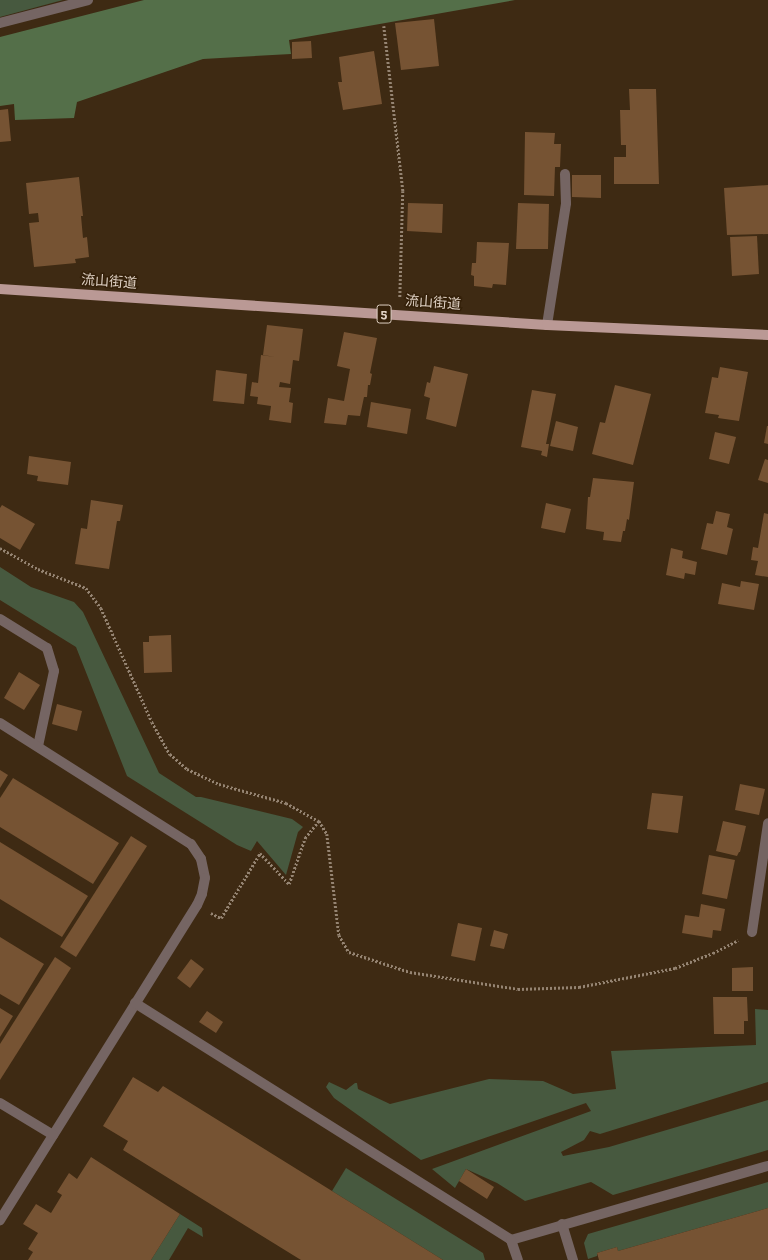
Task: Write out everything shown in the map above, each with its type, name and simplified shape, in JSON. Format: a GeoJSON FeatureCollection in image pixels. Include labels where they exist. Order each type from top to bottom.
{"type":"FeatureCollection","features":[{"type":"Feature","properties":{"kind":"main road","name":"流山街道"},"geometry":{"type":"LineString","coordinates":[[0,289],[547,325],[768,335]]}},
{"type":"Feature","properties":{"kind":"street"},"geometry":{"type":"LineString","coordinates":[[0,23],[88,0]]}},
{"type":"Feature","properties":{"kind":"street"},"geometry":{"type":"LineString","coordinates":[[547,325],[566,202],[565,174]]}},
{"type":"Feature","properties":{"kind":"street"},"geometry":{"type":"LineString","coordinates":[[0,619],[47,648],[54,671],[38,746]]}},
{"type":"Feature","properties":{"kind":"street"},"geometry":{"type":"LineString","coordinates":[[0,723],[190,844],[201,859],[205,878],[202,894],[197,905],[0,1220]]}},
{"type":"Feature","properties":{"kind":"street"},"geometry":{"type":"LineString","coordinates":[[752,932],[768,823]]}},
{"type":"Feature","properties":{"kind":"street"},"geometry":{"type":"LineString","coordinates":[[135,1003],[511,1240],[518,1260]]}},
{"type":"Feature","properties":{"kind":"street"},"geometry":{"type":"LineString","coordinates":[[0,1103],[53,1135]]}},
{"type":"Feature","properties":{"kind":"street"},"geometry":{"type":"LineString","coordinates":[[511,1240],[562,1224],[768,1166]]}},
{"type":"Feature","properties":{"kind":"street"},"geometry":{"type":"LineString","coordinates":[[562,1224],[573,1260]]}},
{"type":"Feature","properties":{"kind":"path"},"geometry":{"type":"LineString","coordinates":[[384,26],[403,191],[400,315]]}},
{"type":"Feature","properties":{"kind":"path"},"geometry":{"type":"LineString","coordinates":[[0,548],[38,570],[86,588],[101,608],[152,722],[170,754],[187,769],[219,784],[286,803],[319,821],[327,834],[339,935],[349,952],[410,972],[518,989],[579,987],[675,968],[713,953],[752,932]]}},
{"type":"Feature","properties":{"kind":"path"},"geometry":{"type":"LineString","coordinates":[[197,905],[220,918],[260,853],[288,884],[304,838],[319,821]]}},
{"type":"Feature","properties":{"kind":"green space"},"geometry":{"type":"Polygon","coordinates":[[[0,0],[63,0],[0,17],[0,0]]]}},
{"type":"Feature","properties":{"kind":"green space"},"geometry":{"type":"Polygon","coordinates":[[[144,0],[515,0],[289,40],[291,54],[203,59],[77,102],[74,118],[15,120],[14,104],[0,106],[0,37],[144,0]]]}},
{"type":"Feature","properties":{"kind":"green space"},"geometry":{"type":"Polygon","coordinates":[[[0,567],[31,587],[74,602],[83,612],[159,773],[196,797],[292,819],[303,827],[298,832],[286,875],[257,841],[251,851],[237,845],[127,776],[76,647],[0,600],[0,567]]]}},
{"type":"Feature","properties":{"kind":"green space"},"geometry":{"type":"Polygon","coordinates":[[[755,1009],[768,1010],[768,1082],[600,1134],[590,1131],[584,1140],[561,1152],[563,1156],[609,1147],[768,1100],[768,1150],[613,1195],[591,1182],[525,1201],[497,1183],[466,1169],[455,1188],[432,1169],[591,1111],[586,1103],[421,1160],[334,1098],[326,1087],[329,1082],[346,1090],[357,1083],[358,1089],[390,1104],[489,1079],[543,1081],[573,1094],[616,1089],[611,1051],[756,1045],[755,1009]]]}},
{"type":"Feature","properties":{"kind":"green space"},"geometry":{"type":"Polygon","coordinates":[[[346,1168],[483,1253],[485,1260],[443,1260],[332,1191],[346,1168]]]}},
{"type":"Feature","properties":{"kind":"green space"},"geometry":{"type":"Polygon","coordinates":[[[768,1182],[768,1208],[618,1251],[617,1247],[597,1253],[597,1256],[588,1259],[584,1243],[588,1234],[768,1182]]]}},
{"type":"Feature","properties":{"kind":"green space"},"geometry":{"type":"Polygon","coordinates":[[[180,1214],[202,1228],[203,1237],[188,1228],[169,1260],[151,1260],[180,1214]]]}},
{"type":"Feature","properties":{"kind":"building"},"geometry":{"type":"Polygon","coordinates":[[[434,19],[439,66],[401,70],[395,23],[434,19]]]}},
{"type":"Feature","properties":{"kind":"building"},"geometry":{"type":"Polygon","coordinates":[[[311,41],[312,58],[292,59],[292,42],[311,41]]]}},
{"type":"Feature","properties":{"kind":"building"},"geometry":{"type":"Polygon","coordinates":[[[374,51],[382,104],[343,110],[338,82],[342,82],[339,57],[374,51]]]}},
{"type":"Feature","properties":{"kind":"building"},"geometry":{"type":"Polygon","coordinates":[[[629,89],[656,89],[659,184],[614,184],[614,157],[626,157],[626,145],[621,145],[620,110],[630,110],[629,89]]]}},
{"type":"Feature","properties":{"kind":"building"},"geometry":{"type":"Polygon","coordinates":[[[8,109],[11,141],[0,142],[0,110],[8,109]]]}},
{"type":"Feature","properties":{"kind":"building"},"geometry":{"type":"Polygon","coordinates":[[[525,132],[555,133],[554,144],[561,144],[560,167],[555,167],[554,196],[524,195],[525,132]]]}},
{"type":"Feature","properties":{"kind":"building"},"geometry":{"type":"Polygon","coordinates":[[[572,175],[601,175],[601,198],[572,197],[572,175]]]}},
{"type":"Feature","properties":{"kind":"building"},"geometry":{"type":"Polygon","coordinates":[[[79,177],[83,216],[81,216],[83,238],[87,237],[89,257],[75,259],[76,263],[34,267],[29,223],[39,222],[38,213],[29,214],[26,183],[79,177]]]}},
{"type":"Feature","properties":{"kind":"building"},"geometry":{"type":"Polygon","coordinates":[[[768,185],[768,234],[727,235],[724,188],[768,185]]]}},
{"type":"Feature","properties":{"kind":"building"},"geometry":{"type":"Polygon","coordinates":[[[408,203],[443,204],[442,233],[407,231],[408,203]]]}},
{"type":"Feature","properties":{"kind":"building"},"geometry":{"type":"Polygon","coordinates":[[[518,203],[549,204],[548,249],[516,249],[518,203]]]}},
{"type":"Feature","properties":{"kind":"building"},"geometry":{"type":"Polygon","coordinates":[[[757,236],[759,274],[732,276],[730,237],[757,236]]]}},
{"type":"Feature","properties":{"kind":"building"},"geometry":{"type":"Polygon","coordinates":[[[477,242],[509,243],[506,285],[493,284],[492,288],[474,286],[474,276],[471,275],[472,263],[476,263],[477,242]]]}},
{"type":"Feature","properties":{"kind":"building"},"geometry":{"type":"Polygon","coordinates":[[[267,325],[303,329],[299,361],[293,360],[290,384],[280,382],[279,387],[291,388],[289,402],[293,403],[291,423],[269,420],[271,406],[257,404],[258,397],[250,396],[252,382],[258,383],[261,355],[275,357],[263,355],[267,325]]]}},
{"type":"Feature","properties":{"kind":"building"},"geometry":{"type":"Polygon","coordinates":[[[344,332],[377,338],[370,373],[372,374],[370,385],[368,385],[367,397],[364,397],[360,416],[348,415],[346,425],[324,423],[328,398],[344,401],[350,369],[337,366],[344,332]]]}},
{"type":"Feature","properties":{"kind":"building"},"geometry":{"type":"Polygon","coordinates":[[[434,366],[468,374],[456,427],[426,419],[430,398],[424,396],[427,382],[430,383],[434,366]]]}},
{"type":"Feature","properties":{"kind":"building"},"geometry":{"type":"Polygon","coordinates":[[[720,367],[748,372],[739,421],[718,418],[719,415],[705,413],[712,377],[718,378],[720,367]]]}},
{"type":"Feature","properties":{"kind":"building"},"geometry":{"type":"Polygon","coordinates":[[[216,370],[247,374],[244,404],[213,401],[216,370]]]}},
{"type":"Feature","properties":{"kind":"building"},"geometry":{"type":"Polygon","coordinates":[[[615,385],[651,394],[633,465],[592,454],[600,422],[605,423],[615,385]]]}},
{"type":"Feature","properties":{"kind":"building"},"geometry":{"type":"Polygon","coordinates":[[[532,390],[556,394],[546,444],[549,444],[547,457],[541,455],[542,451],[521,447],[532,390]]]}},
{"type":"Feature","properties":{"kind":"building"},"geometry":{"type":"Polygon","coordinates":[[[371,402],[411,409],[407,434],[367,427],[371,402]]]}},
{"type":"Feature","properties":{"kind":"building"},"geometry":{"type":"Polygon","coordinates":[[[556,421],[578,427],[573,451],[550,446],[556,421]]]}},
{"type":"Feature","properties":{"kind":"building"},"geometry":{"type":"Polygon","coordinates":[[[768,426],[768,444],[764,443],[768,426]]]}},
{"type":"Feature","properties":{"kind":"building"},"geometry":{"type":"Polygon","coordinates":[[[715,432],[736,437],[729,464],[709,459],[715,432]]]}},
{"type":"Feature","properties":{"kind":"building"},"geometry":{"type":"Polygon","coordinates":[[[29,456],[71,462],[68,485],[37,481],[38,476],[27,474],[29,456]]]}},
{"type":"Feature","properties":{"kind":"building"},"geometry":{"type":"Polygon","coordinates":[[[765,459],[768,460],[768,483],[758,480],[765,459]]]}},
{"type":"Feature","properties":{"kind":"building"},"geometry":{"type":"Polygon","coordinates":[[[593,478],[634,482],[629,520],[627,519],[621,542],[603,540],[604,532],[586,529],[588,497],[590,497],[593,478]]]}},
{"type":"Feature","properties":{"kind":"building"},"geometry":{"type":"Polygon","coordinates":[[[91,500],[123,505],[120,521],[117,521],[109,569],[75,564],[81,528],[87,529],[91,500]]]}},
{"type":"Feature","properties":{"kind":"building"},"geometry":{"type":"Polygon","coordinates":[[[546,503],[571,509],[565,533],[541,528],[546,503]]]}},
{"type":"Feature","properties":{"kind":"building"},"geometry":{"type":"Polygon","coordinates":[[[2,505],[35,524],[20,550],[0,538],[0,508],[2,505]]]}},
{"type":"Feature","properties":{"kind":"building"},"geometry":{"type":"Polygon","coordinates":[[[716,511],[730,514],[727,527],[733,529],[727,555],[701,549],[707,523],[713,524],[716,511]]]}},
{"type":"Feature","properties":{"kind":"building"},"geometry":{"type":"Polygon","coordinates":[[[764,513],[768,514],[768,577],[755,575],[758,561],[751,560],[753,547],[758,548],[764,513]]]}},
{"type":"Feature","properties":{"kind":"building"},"geometry":{"type":"Polygon","coordinates":[[[671,548],[683,551],[682,558],[697,562],[695,575],[685,573],[684,579],[666,575],[671,548]]]}},
{"type":"Feature","properties":{"kind":"building"},"geometry":{"type":"Polygon","coordinates":[[[741,581],[759,584],[754,610],[718,604],[722,583],[740,587],[741,581]]]}},
{"type":"Feature","properties":{"kind":"building"},"geometry":{"type":"Polygon","coordinates":[[[171,635],[172,672],[144,673],[143,642],[149,642],[149,636],[171,635]]]}},
{"type":"Feature","properties":{"kind":"building"},"geometry":{"type":"Polygon","coordinates":[[[19,672],[40,685],[24,710],[4,698],[19,672]]]}},
{"type":"Feature","properties":{"kind":"building"},"geometry":{"type":"Polygon","coordinates":[[[57,704],[82,711],[77,731],[52,724],[57,704]]]}},
{"type":"Feature","properties":{"kind":"building"},"geometry":{"type":"Polygon","coordinates":[[[0,770],[8,775],[0,788],[0,770]]]}},
{"type":"Feature","properties":{"kind":"building"},"geometry":{"type":"Polygon","coordinates":[[[13,778],[119,843],[93,884],[0,827],[0,798],[13,778]]]}},
{"type":"Feature","properties":{"kind":"building"},"geometry":{"type":"Polygon","coordinates":[[[740,784],[765,789],[759,815],[735,810],[740,784]]]}},
{"type":"Feature","properties":{"kind":"building"},"geometry":{"type":"Polygon","coordinates":[[[652,793],[683,796],[678,833],[647,829],[652,793]]]}},
{"type":"Feature","properties":{"kind":"building"},"geometry":{"type":"Polygon","coordinates":[[[723,821],[746,826],[740,852],[737,856],[716,851],[723,821]]]}},
{"type":"Feature","properties":{"kind":"building"},"geometry":{"type":"Polygon","coordinates":[[[131,836],[147,846],[76,957],[60,947],[131,836]]]}},
{"type":"Feature","properties":{"kind":"building"},"geometry":{"type":"Polygon","coordinates":[[[0,842],[88,896],[62,937],[0,899],[0,842]]]}},
{"type":"Feature","properties":{"kind":"building"},"geometry":{"type":"Polygon","coordinates":[[[709,855],[735,860],[727,899],[702,894],[709,855]]]}},
{"type":"Feature","properties":{"kind":"building"},"geometry":{"type":"Polygon","coordinates":[[[701,904],[725,909],[721,931],[713,930],[712,938],[682,933],[685,915],[699,917],[701,904]]]}},
{"type":"Feature","properties":{"kind":"building"},"geometry":{"type":"Polygon","coordinates":[[[458,923],[482,928],[475,961],[451,956],[458,923]]]}},
{"type":"Feature","properties":{"kind":"building"},"geometry":{"type":"Polygon","coordinates":[[[494,930],[508,934],[504,949],[490,946],[494,930]]]}},
{"type":"Feature","properties":{"kind":"building"},"geometry":{"type":"Polygon","coordinates":[[[0,937],[44,964],[19,1005],[0,994],[0,937]]]}},
{"type":"Feature","properties":{"kind":"building"},"geometry":{"type":"Polygon","coordinates":[[[55,957],[71,968],[0,1080],[0,1044],[55,957]]]}},
{"type":"Feature","properties":{"kind":"building"},"geometry":{"type":"Polygon","coordinates":[[[191,959],[204,969],[190,988],[177,978],[191,959]]]}},
{"type":"Feature","properties":{"kind":"building"},"geometry":{"type":"Polygon","coordinates":[[[753,967],[753,991],[732,991],[732,968],[753,967]]]}},
{"type":"Feature","properties":{"kind":"building"},"geometry":{"type":"Polygon","coordinates":[[[713,997],[747,997],[748,1021],[744,1021],[744,1034],[714,1034],[713,997]]]}},
{"type":"Feature","properties":{"kind":"building"},"geometry":{"type":"Polygon","coordinates":[[[0,1008],[13,1016],[0,1037],[0,1008]]]}},
{"type":"Feature","properties":{"kind":"building"},"geometry":{"type":"Polygon","coordinates":[[[207,1011],[223,1022],[216,1033],[199,1022],[207,1011]]]}},
{"type":"Feature","properties":{"kind":"building"},"geometry":{"type":"Polygon","coordinates":[[[133,1077],[158,1092],[163,1086],[443,1260],[301,1260],[123,1150],[128,1141],[103,1126],[133,1077]]]}},
{"type":"Feature","properties":{"kind":"building"},"geometry":{"type":"Polygon","coordinates":[[[91,1157],[180,1214],[151,1260],[28,1260],[33,1252],[28,1249],[38,1233],[23,1224],[36,1204],[51,1213],[62,1195],[57,1192],[69,1173],[77,1179],[91,1157]]]}},
{"type":"Feature","properties":{"kind":"building"},"geometry":{"type":"Polygon","coordinates":[[[466,1169],[494,1187],[487,1199],[459,1181],[466,1169]]]}},
{"type":"Feature","properties":{"kind":"building"},"geometry":{"type":"Polygon","coordinates":[[[768,1208],[768,1260],[599,1260],[597,1253],[617,1247],[618,1251],[768,1208]]]}}]}
